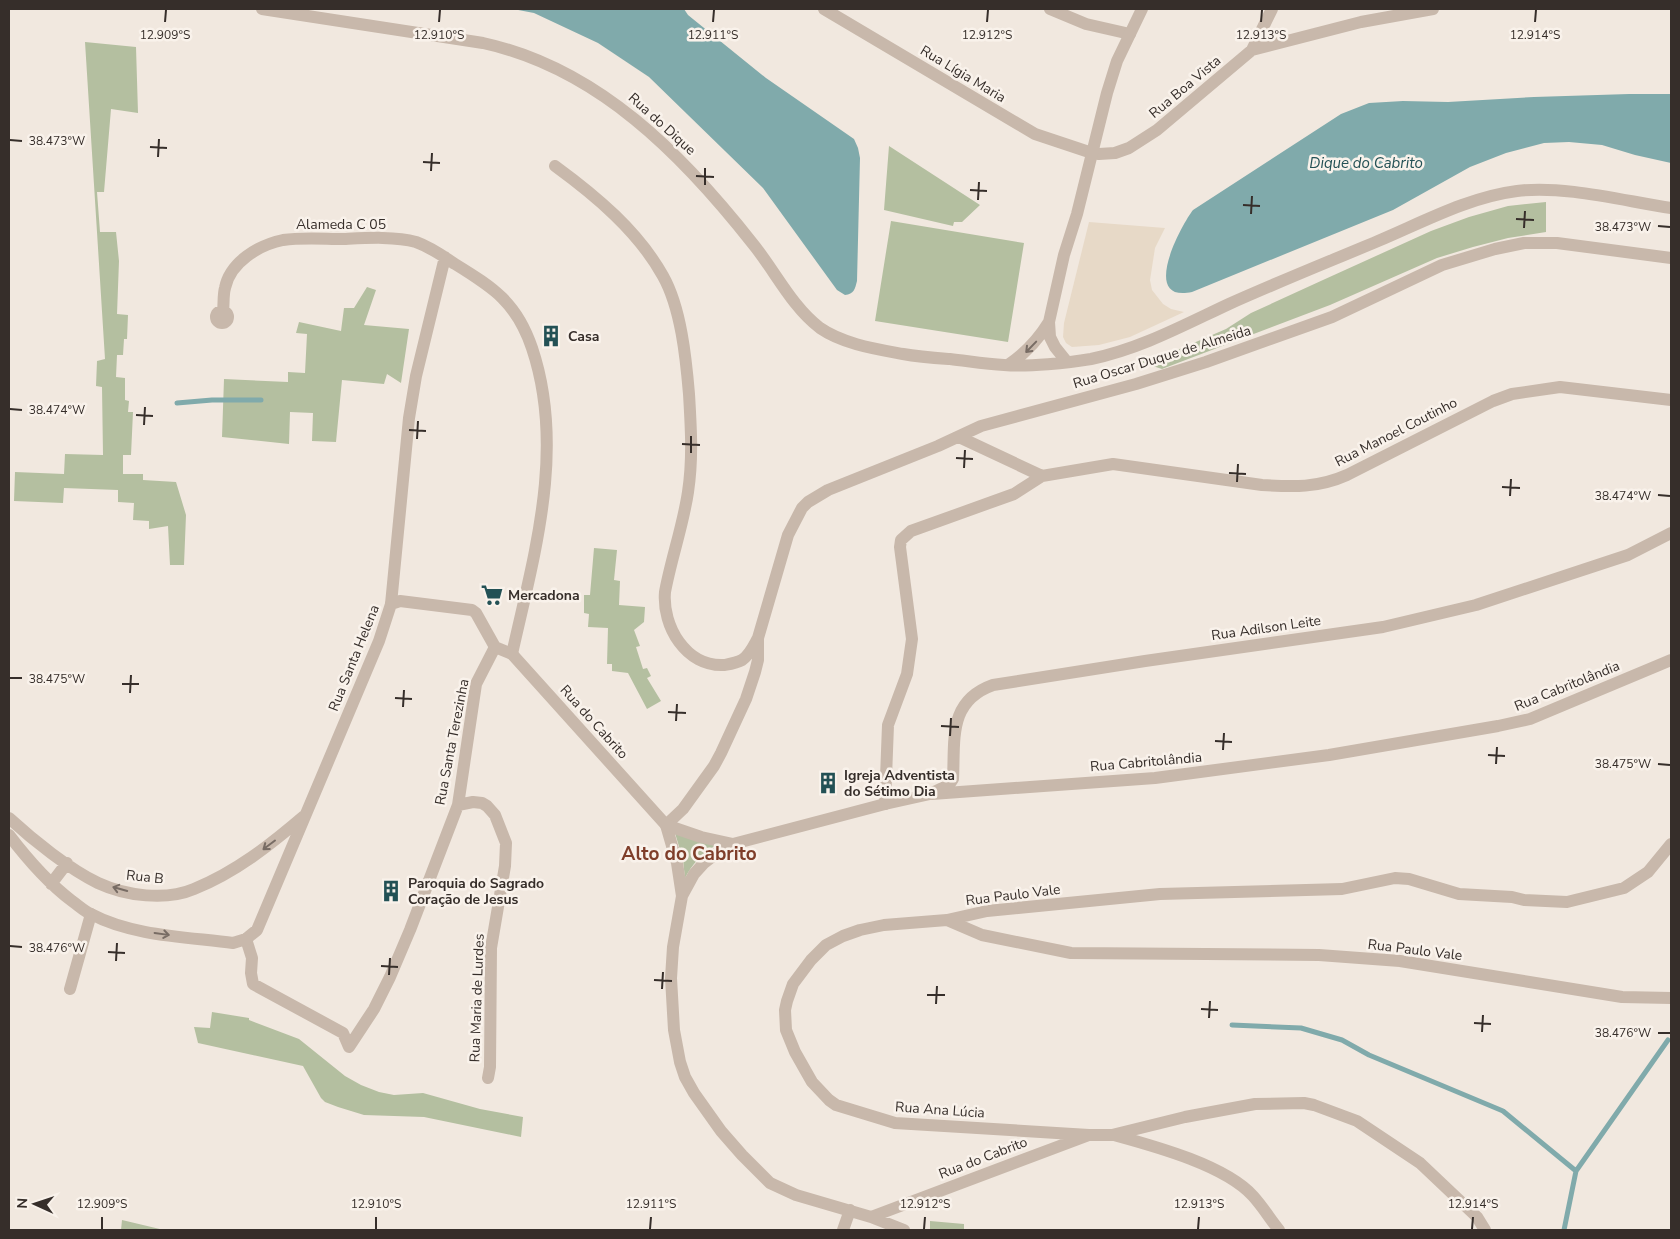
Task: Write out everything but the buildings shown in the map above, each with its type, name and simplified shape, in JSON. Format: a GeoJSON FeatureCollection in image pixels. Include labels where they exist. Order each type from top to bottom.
{"type":"FeatureCollection","features":[{"type":"Feature","properties":{"kind":"street","name":"Rua do Dique"},"geometry":{"type":"LineString","coordinates":[[262,9],[498,46],[518,52],[570,75],[622,108],[680,160],[706,187],[757,248],[800,309],[823,330],[845,340],[904,354],[1008,366],[1090,359],[1138,346],[1232,303],[1463,205],[1490,196],[1521,190],[1549,190],[1671,208]]}},
{"type":"Feature","properties":{"kind":"street","name":"Rua Lígia Maria"},"geometry":{"type":"LineString","coordinates":[[824,9],[1035,134],[1092,153]]}},
{"type":"Feature","properties":{"kind":"street"},"geometry":{"type":"LineString","coordinates":[[1050,9],[1086,24],[1130,34]]}},
{"type":"Feature","properties":{"kind":"street"},"geometry":{"type":"LineString","coordinates":[[1067,362],[1054,347],[1050,337],[1049,322],[1064,255],[1077,214],[1117,61],[1142,9]]}},
{"type":"Feature","properties":{"kind":"street","name":"Rua Boa Vista"},"geometry":{"type":"LineString","coordinates":[[1092,153],[1121,151],[1150,135],[1252,50],[1272,9]]}},
{"type":"Feature","properties":{"kind":"street"},"geometry":{"type":"LineString","coordinates":[[1252,50],[1362,22],[1433,9]]}},
{"type":"Feature","properties":{"kind":"street","name":"Rua Oscar Duque de Almeida"},"geometry":{"type":"LineString","coordinates":[[555,166],[606,206],[638,240],[664,278],[675,308],[686,357],[692,453],[686,503],[665,592],[665,607],[670,626],[685,649],[697,658],[711,664],[727,664],[742,660],[748,655],[758,638],[788,535],[802,508],[808,502],[828,490],[959,437],[981,426],[1136,384],[1206,362],[1332,317],[1442,265],[1495,248],[1524,243],[1557,243],[1671,258]]}},
{"type":"Feature","properties":{"kind":"street","name":"Alameda C 05"},"geometry":{"type":"LineString","coordinates":[[223,311],[224,288],[229,276],[239,262],[264,247],[290,239],[401,240],[417,243],[488,285],[513,309],[523,326],[532,348],[546,407],[547,433],[544,506],[512,654]]}},
{"type":"Feature","properties":{"kind":"street","name":"Rua Santa Helena"},"geometry":{"type":"LineString","coordinates":[[246,939],[257,930],[379,641],[391,604],[409,418],[416,376],[445,258]]}},
{"type":"Feature","properties":{"kind":"street"},"geometry":{"type":"LineString","coordinates":[[1008,366],[1033,345],[1049,322]]}},
{"type":"Feature","properties":{"kind":"street","name":"Rua Manoel Coutinho"},"geometry":{"type":"LineString","coordinates":[[1042,476],[1113,464],[1262,485],[1283,487],[1315,486],[1332,482],[1347,475],[1474,409],[1512,394],[1560,387],[1671,400]]}},
{"type":"Feature","properties":{"kind":"street"},"geometry":{"type":"LineString","coordinates":[[959,437],[1042,476]]}},
{"type":"Feature","properties":{"kind":"street"},"geometry":{"type":"LineString","coordinates":[[884,804],[888,725],[907,674],[912,639],[900,547],[901,540],[911,531],[1014,494],[1042,476]]}},
{"type":"Feature","properties":{"kind":"street","name":"Rua Adilson Leite"},"geometry":{"type":"LineString","coordinates":[[930,794],[952,782],[957,718],[971,696],[984,688],[1145,661],[1383,626],[1476,605],[1628,555],[1671,533]]}},
{"type":"Feature","properties":{"kind":"street"},"geometry":{"type":"LineString","coordinates":[[391,604],[400,601],[472,610],[478,615],[495,647]]}},
{"type":"Feature","properties":{"kind":"street","name":"Rua Oscar Duque de Almeida"},"geometry":{"type":"LineString","coordinates":[[666,825],[683,810],[714,766],[721,752],[746,699],[756,672],[758,638]]}},
{"type":"Feature","properties":{"kind":"street","name":"Rua do Cabrito"},"geometry":{"type":"LineString","coordinates":[[495,647],[512,654],[666,825],[677,863],[682,896]]}},
{"type":"Feature","properties":{"kind":"street","name":"Rua Santa Terezinha"},"geometry":{"type":"LineString","coordinates":[[246,939],[252,958],[252,981],[259,988],[342,1033],[349,1047],[374,1009],[410,930],[458,805],[476,684],[495,647]]}},
{"type":"Feature","properties":{"kind":"street","name":"Rua Cabritolândia"},"geometry":{"type":"LineString","coordinates":[[732,844],[884,804],[930,794],[1155,778],[1329,755],[1498,726],[1530,719],[1671,660]]}},
{"type":"Feature","properties":{"kind":"street","name":"Rua Maria de Lurdes"},"geometry":{"type":"LineString","coordinates":[[458,805],[473,802],[482,803],[486,806],[495,816],[506,843],[505,866],[491,948],[490,1067],[488,1078]]}},
{"type":"Feature","properties":{"kind":"street","name":"Rua B"},"geometry":{"type":"LineString","coordinates":[[9,818],[67,863],[99,883],[126,892],[152,896],[194,890],[244,864],[306,814]]}},
{"type":"Feature","properties":{"kind":"street","name":"Rua do Cabrito"},"geometry":{"type":"LineString","coordinates":[[666,825],[700,837],[732,844]]}},
{"type":"Feature","properties":{"kind":"street"},"geometry":{"type":"LineString","coordinates":[[9,835],[31,864],[51,884],[91,914],[119,925],[153,932],[234,943],[246,939]]}},
{"type":"Feature","properties":{"kind":"street","name":"Rua do Cabrito"},"geometry":{"type":"LineString","coordinates":[[732,844],[704,863],[694,874],[682,896],[673,947],[671,996],[676,1047],[686,1077],[694,1093],[721,1131],[770,1182],[796,1195],[871,1217],[1089,1135],[1112,1135],[1186,1117],[1255,1104],[1304,1103],[1356,1120],[1420,1163],[1477,1217],[1485,1230]]}},
{"type":"Feature","properties":{"kind":"street","name":"Rua Paulo Vale"},"geometry":{"type":"LineString","coordinates":[[947,920],[987,911],[1160,894],[1342,889],[1395,878],[1409,879],[1458,894],[1567,902],[1624,888],[1648,872],[1671,844]]}},
{"type":"Feature","properties":{"kind":"street"},"geometry":{"type":"LineString","coordinates":[[51,884],[67,863]]}},
{"type":"Feature","properties":{"kind":"street"},"geometry":{"type":"LineString","coordinates":[[70,989],[91,914]]}},
{"type":"Feature","properties":{"kind":"street","name":"Rua Paulo Vale"},"geometry":{"type":"LineString","coordinates":[[947,920],[982,935],[1071,953],[1319,955],[1379,959],[1622,997],[1671,998]]}},
{"type":"Feature","properties":{"kind":"street","name":"Rua Ana Lúcia"},"geometry":{"type":"LineString","coordinates":[[947,920],[869,928],[835,940],[810,960],[790,991],[786,1001],[785,1019],[789,1039],[812,1082],[836,1105],[895,1123],[1089,1135]]}},
{"type":"Feature","properties":{"kind":"street"},"geometry":{"type":"LineString","coordinates":[[1112,1135],[1160,1147],[1219,1172],[1253,1195],[1279,1230]]}},
{"type":"Feature","properties":{"kind":"street"},"geometry":{"type":"LineString","coordinates":[[843,1230],[850,1210]]}},
{"type":"Feature","properties":{"kind":"street"},"geometry":{"type":"LineString","coordinates":[[871,1217],[904,1230]]}},
{"type":"Feature","properties":{"kind":"green space"},"geometry":{"type":"Polygon","coordinates":[[[85,42],[136,47],[138,113],[111,109],[104,192],[97,192],[100,232],[116,232],[119,261],[117,314],[128,315],[127,339],[124,339],[123,355],[117,355],[116,377],[125,378],[125,400],[129,401],[128,412],[133,412],[131,455],[123,455],[123,474],[143,474],[143,480],[176,482],[186,515],[184,565],[170,565],[168,526],[149,529],[149,521],[133,520],[134,503],[118,502],[118,490],[64,488],[63,503],[14,501],[15,472],[64,474],[65,454],[103,455],[102,387],[96,386],[97,361],[105,359],[85,42]]]}},
{"type":"Feature","properties":{"kind":"green space"},"geometry":{"type":"Polygon","coordinates":[[[889,146],[980,205],[962,222],[954,222],[953,226],[884,210],[889,146]]]}},
{"type":"Feature","properties":{"kind":"green space"},"geometry":{"type":"Polygon","coordinates":[[[1546,202],[1546,232],[1508,238],[1437,258],[1330,305],[1162,369],[1137,361],[1161,357],[1226,329],[1251,313],[1431,231],[1469,217],[1508,206],[1546,202]]]}},
{"type":"Feature","properties":{"kind":"green space"},"geometry":{"type":"Polygon","coordinates":[[[891,221],[1024,243],[1008,342],[875,321],[891,221]]]}},
{"type":"Feature","properties":{"kind":"green space"},"geometry":{"type":"Polygon","coordinates":[[[367,287],[376,290],[364,325],[409,329],[401,383],[387,374],[384,384],[342,380],[336,442],[312,441],[313,413],[290,412],[289,444],[222,437],[224,379],[288,382],[288,372],[305,373],[307,334],[296,333],[299,322],[341,331],[344,308],[354,308],[367,287]]]}},
{"type":"Feature","properties":{"kind":"green space"},"geometry":{"type":"Polygon","coordinates":[[[594,548],[617,550],[614,580],[620,581],[619,605],[645,607],[644,622],[634,630],[640,646],[636,647],[643,669],[647,668],[651,676],[647,678],[661,701],[647,709],[628,673],[612,671],[612,664],[607,664],[608,628],[588,627],[589,614],[584,613],[584,595],[590,595],[594,548]]]}},
{"type":"Feature","properties":{"kind":"green space"},"geometry":{"type":"Polygon","coordinates":[[[675,833],[716,845],[698,860],[685,878],[683,860],[675,833]]]}},
{"type":"Feature","properties":{"kind":"green space"},"geometry":{"type":"Polygon","coordinates":[[[212,1012],[249,1018],[249,1020],[299,1039],[345,1076],[379,1092],[394,1095],[423,1093],[480,1109],[523,1117],[521,1137],[424,1117],[364,1115],[325,1102],[303,1066],[198,1043],[194,1027],[210,1028],[212,1012]]]}},
{"type":"Feature","properties":{"kind":"green space"},"geometry":{"type":"Polygon","coordinates":[[[122,1220],[164,1230],[121,1230],[122,1220]]]}},
{"type":"Feature","properties":{"kind":"green space"},"geometry":{"type":"Polygon","coordinates":[[[930,1221],[964,1224],[964,1230],[930,1230],[930,1221]]]}},
{"type":"Feature","properties":{"kind":"shaded area"},"geometry":{"type":"Polygon","coordinates":[[[1089,222],[1165,228],[1155,248],[1150,280],[1152,290],[1163,304],[1171,309],[1184,312],[1130,337],[1099,345],[1072,347],[1066,343],[1063,337],[1064,323],[1089,222]]]}},
{"type":"Feature","properties":{"kind":"water"},"geometry":{"type":"Polygon","coordinates":[[[513,9],[684,9],[688,15],[766,78],[854,139],[860,158],[857,281],[854,291],[845,295],[837,290],[763,188],[649,77],[598,43],[534,13],[513,9]]]}},
{"type":"Feature","properties":{"kind":"water","name":"Dique do Cabrito"},"geometry":{"type":"Polygon","coordinates":[[[1629,94],[1671,94],[1671,163],[1602,145],[1569,142],[1544,143],[1506,153],[1470,167],[1393,210],[1192,292],[1177,292],[1168,286],[1166,275],[1173,246],[1193,210],[1341,114],[1369,103],[1403,101],[1448,102],[1629,94]]]}},
{"type":"Feature","properties":{"kind":"waterway"},"geometry":{"type":"LineString","coordinates":[[177,403],[212,400],[261,400]]}},
{"type":"Feature","properties":{"kind":"waterway"},"geometry":{"type":"LineString","coordinates":[[1232,1025],[1301,1028],[1342,1040],[1369,1055],[1503,1111],[1576,1171]]}},
{"type":"Feature","properties":{"kind":"waterway"},"geometry":{"type":"LineString","coordinates":[[1564,1230],[1576,1171],[1668,1040]]}},
{"type":"Feature","properties":{"kind":"place","name":"Casa"},"geometry":{"type":"Point","coordinates":[551,336]}},
{"type":"Feature","properties":{"kind":"place","name":"Mercadona"},"geometry":{"type":"Point","coordinates":[492,595]}},
{"type":"Feature","properties":{"kind":"place","name":"Igreja Adventista do Sétimo Dia"},"geometry":{"type":"Point","coordinates":[828,783]}},
{"type":"Feature","properties":{"kind":"place","name":"Paroquia do Sagrado Coração de Jesus"},"geometry":{"type":"Point","coordinates":[391,891]}},
{"type":"Feature","properties":{"kind":"district","name":"Alto do Cabrito"},"geometry":{"type":"Point","coordinates":[689,854]}}]}
